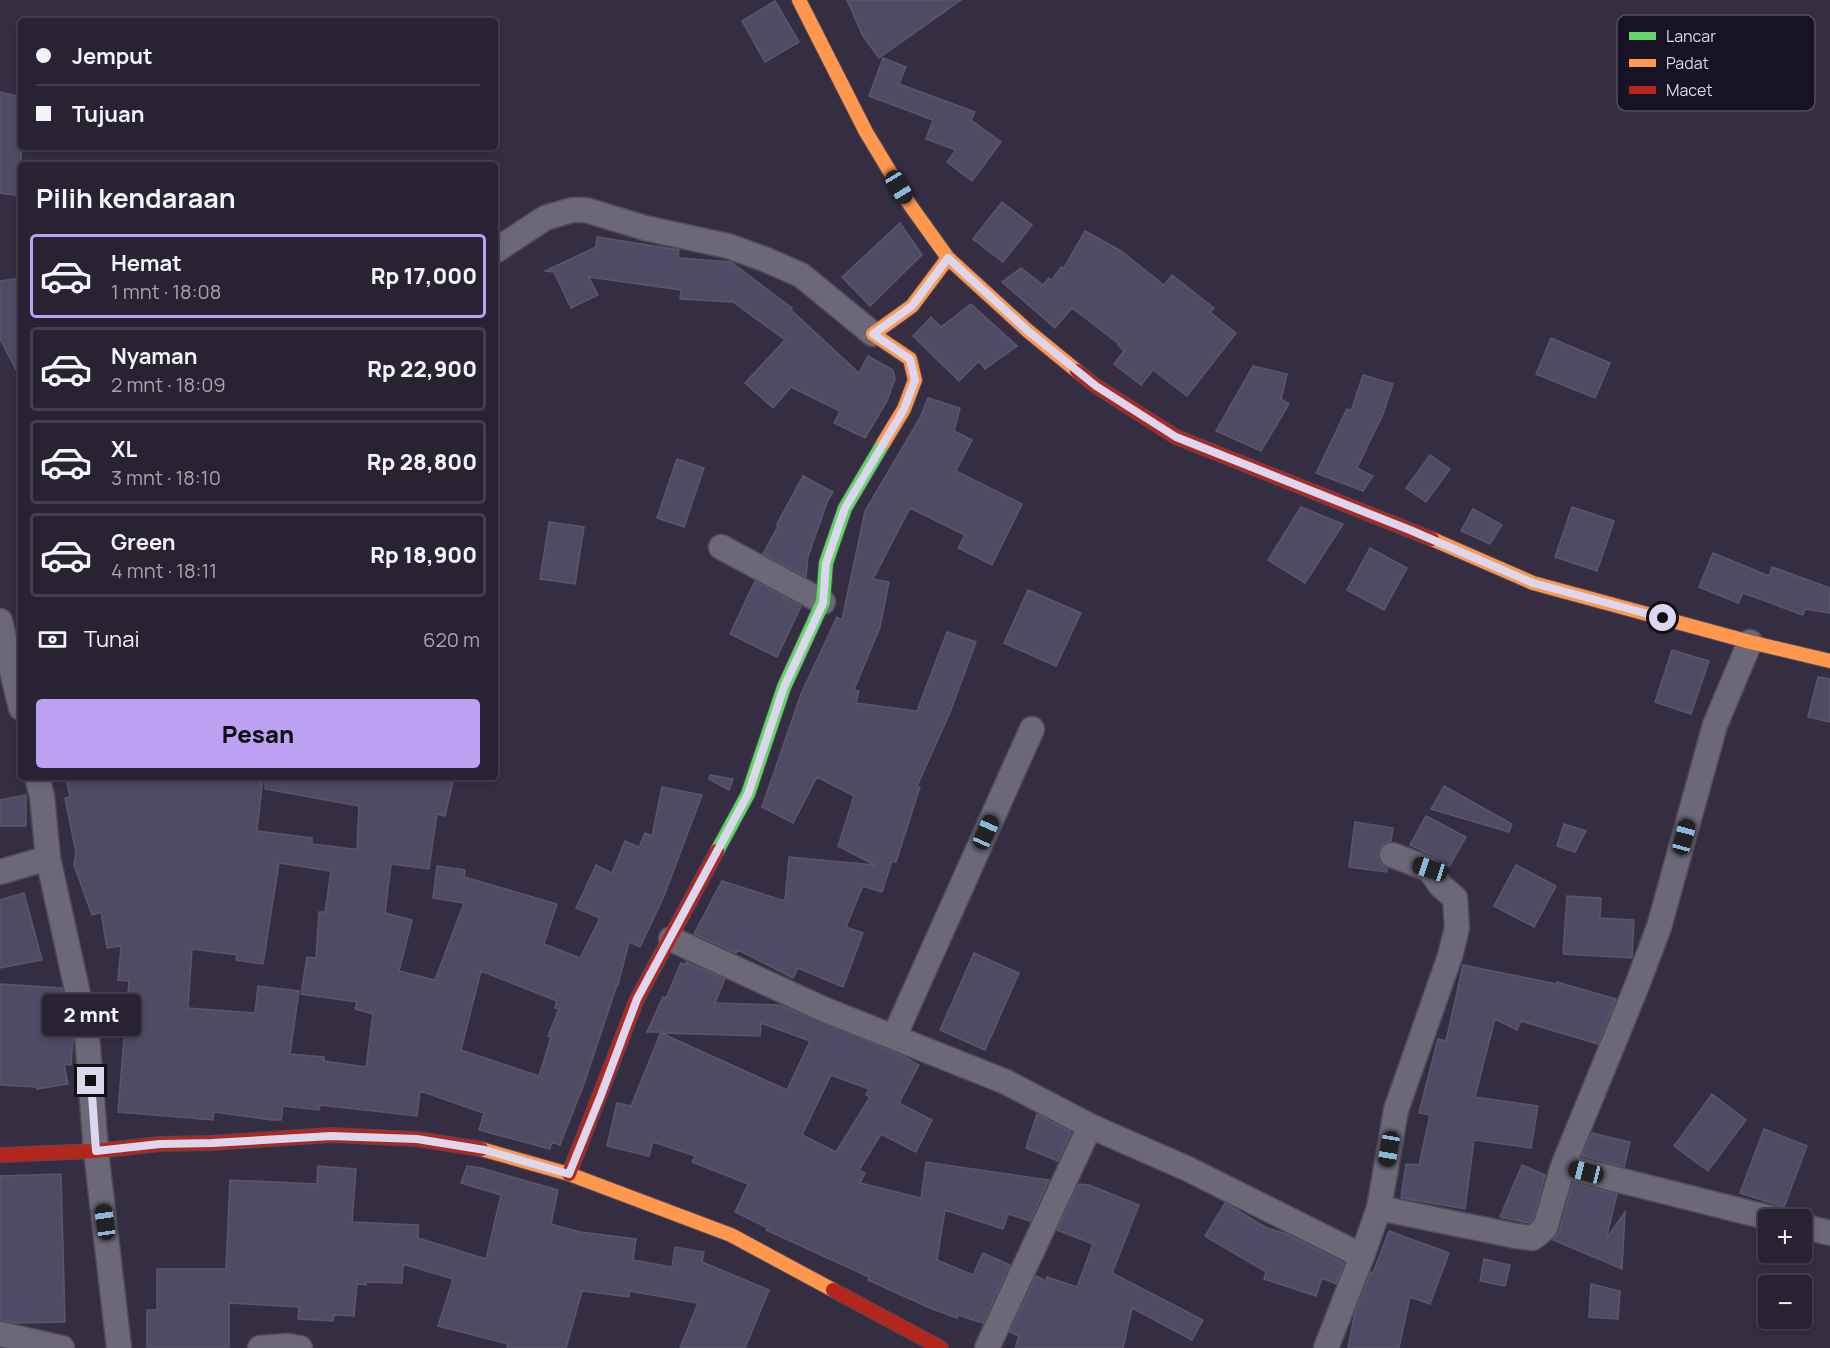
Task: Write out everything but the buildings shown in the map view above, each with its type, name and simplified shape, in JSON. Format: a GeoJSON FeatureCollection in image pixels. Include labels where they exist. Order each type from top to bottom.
{"type":"FeatureCollection","features":[{"type":"Feature","properties":{"kind":"street"},"geometry":{"type":"LineString","coordinates":[[799,0],[866,132],[910,205],[948,258],[1028,331],[1096,386],[1176,437],[1410,530],[1533,583],[1750,642],[1830,661]]}},
{"type":"Feature","properties":{"kind":"street"},"geometry":{"type":"LineString","coordinates":[[498,249],[545,218],[572,210],[586,210],[645,228],[728,246],[801,275],[873,334],[910,359],[915,380],[904,409],[845,508],[826,563],[823,603],[784,687],[748,794],[637,999],[569,1174]]}},
{"type":"Feature","properties":{"kind":"street"},"geometry":{"type":"LineString","coordinates":[[873,334],[912,306],[948,258]]}},
{"type":"Feature","properties":{"kind":"street"},"geometry":{"type":"LineString","coordinates":[[722,547],[823,603]]}},
{"type":"Feature","properties":{"kind":"street"},"geometry":{"type":"LineString","coordinates":[[0,621],[18,696]]}},
{"type":"Feature","properties":{"kind":"street"},"geometry":{"type":"LineString","coordinates":[[1379,1208],[1533,1238],[1545,1228],[1563,1166],[1659,927],[1715,725],[1750,642]]}},
{"type":"Feature","properties":{"kind":"street"},"geometry":{"type":"LineString","coordinates":[[894,1037],[1032,729]]}},
{"type":"Feature","properties":{"kind":"street"},"geometry":{"type":"LineString","coordinates":[[38,780],[42,796],[48,858],[87,1035],[96,1151],[119,1348]]}},
{"type":"Feature","properties":{"kind":"street"},"geometry":{"type":"LineString","coordinates":[[1326,1348],[1379,1208],[1396,1110],[1450,956],[1457,928],[1455,898],[1441,886],[1430,869],[1392,855]]}},
{"type":"Feature","properties":{"kind":"street"},"geometry":{"type":"LineString","coordinates":[[0,872],[48,858]]}},
{"type":"Feature","properties":{"kind":"street"},"geometry":{"type":"LineString","coordinates":[[671,939],[824,1009],[1006,1082],[1090,1126],[1188,1169],[1362,1256]]}},
{"type":"Feature","properties":{"kind":"street"},"geometry":{"type":"LineString","coordinates":[[987,1348],[1090,1126]]}},
{"type":"Feature","properties":{"kind":"street"},"geometry":{"type":"LineString","coordinates":[[0,1155],[96,1151],[160,1144],[331,1136],[417,1139],[485,1150],[569,1174],[731,1235],[941,1348]]}},
{"type":"Feature","properties":{"kind":"street"},"geometry":{"type":"LineString","coordinates":[[1563,1166],[1758,1215]]}},
{"type":"Feature","properties":{"kind":"street"},"geometry":{"type":"LineString","coordinates":[[1812,1228],[1830,1233]]}},
{"type":"Feature","properties":{"kind":"street"},"geometry":{"type":"LineString","coordinates":[[0,1334],[62,1348]]}},
{"type":"Feature","properties":{"kind":"street"},"geometry":{"type":"LineString","coordinates":[[260,1348],[288,1346],[300,1348]]}},
{"type":"Feature","properties":{"kind":"traffic: fast"},"geometry":{"type":"LineString","coordinates":[[717,851],[748,794],[784,687],[823,602],[826,563],[845,508],[884,442]]}},
{"type":"Feature","properties":{"kind":"traffic: slow"},"geometry":{"type":"LineString","coordinates":[[799,0],[866,132],[910,205],[948,258],[1028,331],[1077,371]]}},
{"type":"Feature","properties":{"kind":"traffic: slow"},"geometry":{"type":"LineString","coordinates":[[884,442],[904,409],[915,380],[910,359],[873,334],[912,306],[948,258]]}},
{"type":"Feature","properties":{"kind":"traffic: slow"},"geometry":{"type":"LineString","coordinates":[[1432,539],[1533,583],[1750,642],[1830,661]]}},
{"type":"Feature","properties":{"kind":"traffic: slow"},"geometry":{"type":"LineString","coordinates":[[481,1149],[569,1174],[731,1235],[833,1290]]}},
{"type":"Feature","properties":{"kind":"traffic: jam"},"geometry":{"type":"LineString","coordinates":[[1077,371],[1096,386],[1176,437],[1432,539]]}},
{"type":"Feature","properties":{"kind":"traffic: jam"},"geometry":{"type":"LineString","coordinates":[[569,1174],[637,999],[717,851]]}},
{"type":"Feature","properties":{"kind":"traffic: jam"},"geometry":{"type":"LineString","coordinates":[[0,1155],[331,1135],[417,1139],[481,1149]]}},
{"type":"Feature","properties":{"kind":"traffic: jam"},"geometry":{"type":"LineString","coordinates":[[833,1290],[941,1348]]}},
{"type":"Feature","properties":{"kind":"route"},"geometry":{"type":"LineString","coordinates":[[91,1081],[96,1151],[160,1144],[331,1136],[417,1139],[485,1150],[569,1174],[637,999],[748,794],[784,687],[823,603],[826,563],[845,508],[904,409],[915,380],[910,359],[873,334],[912,306],[948,258],[1028,331],[1096,386],[1176,437],[1410,530],[1533,583],[1663,618]]}}]}
